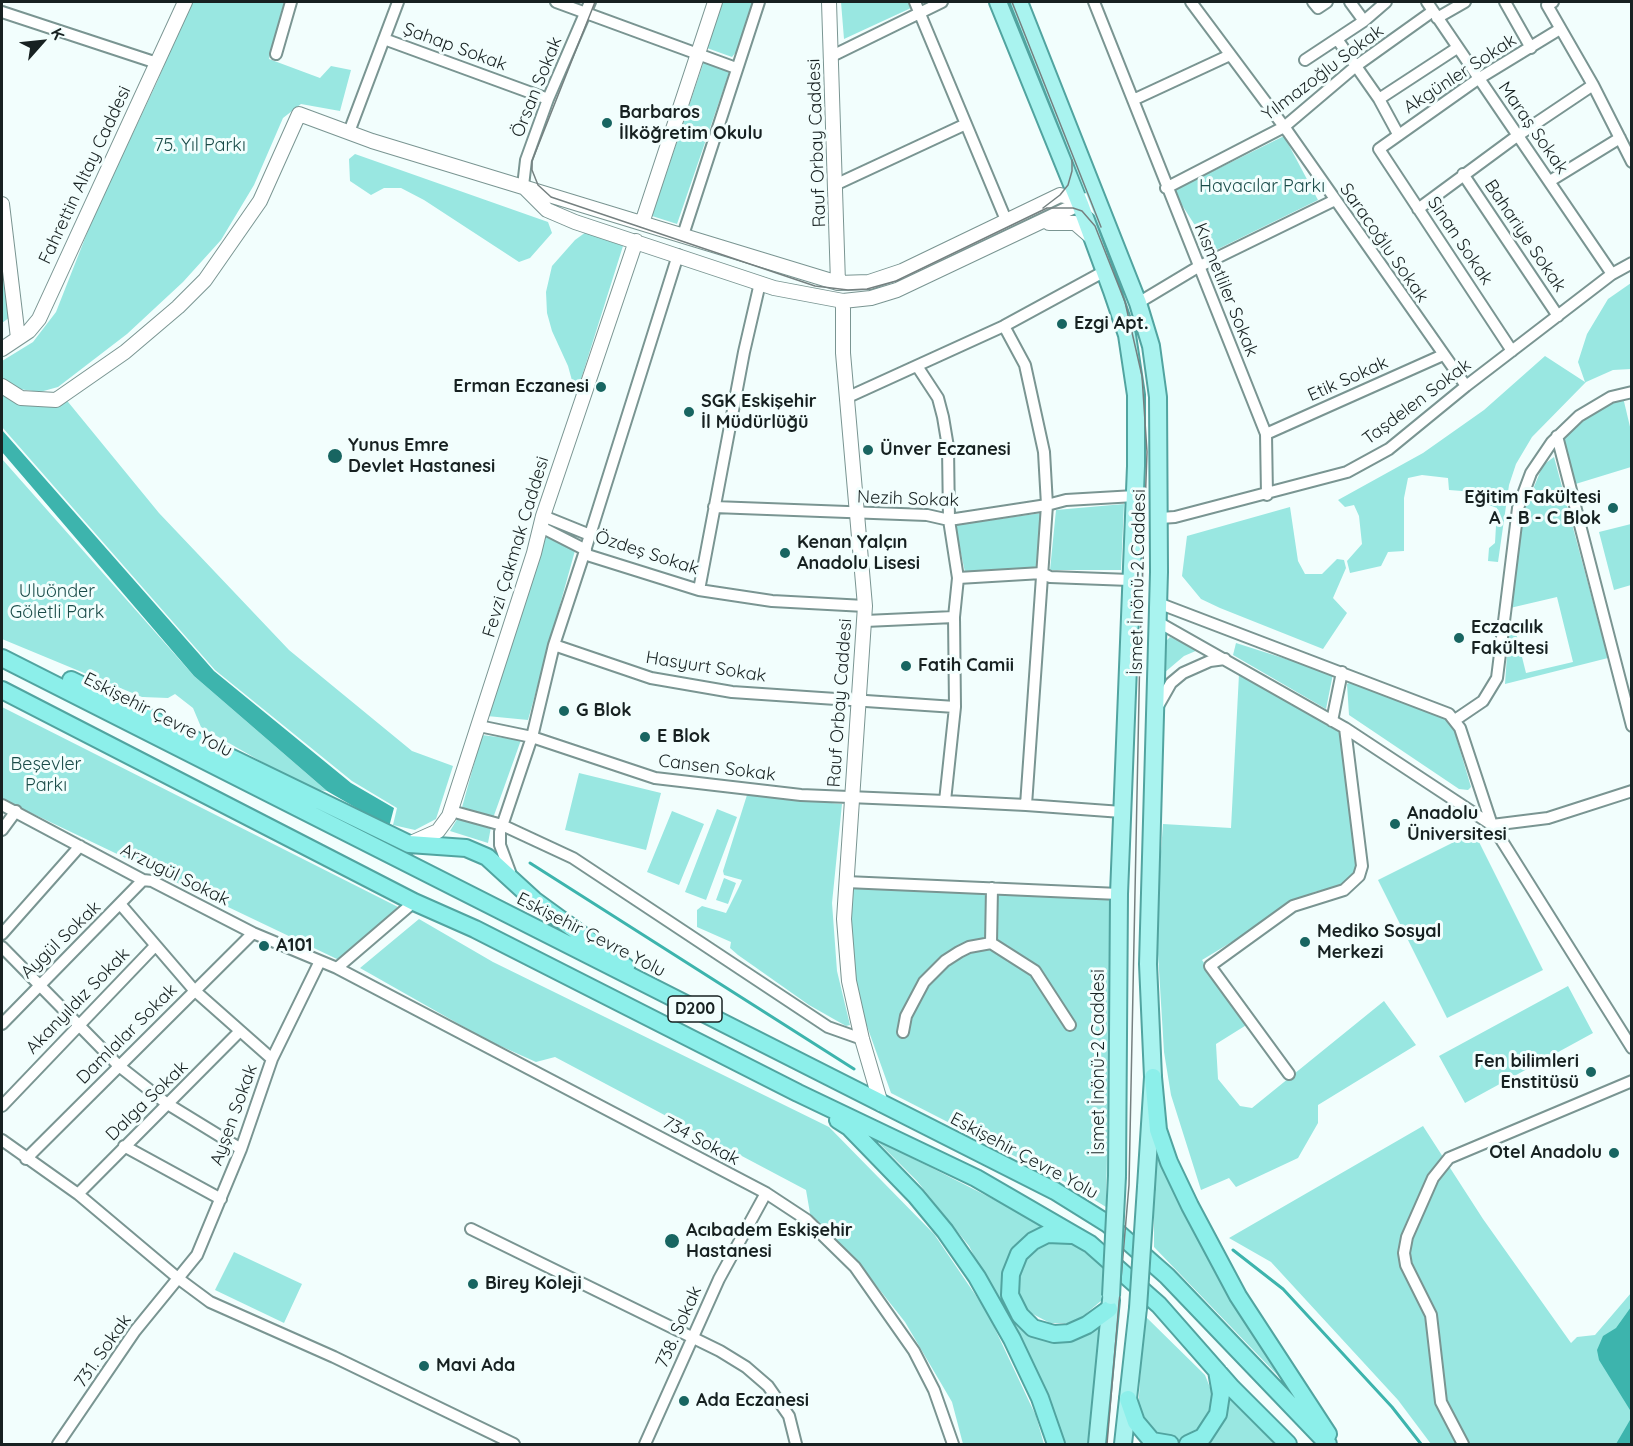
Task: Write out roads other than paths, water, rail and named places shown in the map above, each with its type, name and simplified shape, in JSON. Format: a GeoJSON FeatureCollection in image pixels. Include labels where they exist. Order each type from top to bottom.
{"type":"FeatureCollection","features":[{"type":"Feature","properties":{"kind":"highway"},"geometry":{"type":"LineString","coordinates":[[2,647],[409,844],[466,848],[487,857],[518,886],[574,931],[617,958],[642,982]]}},
{"type":"Feature","properties":{"kind":"highway","name":"Eskişehir Çevre Yolu"},"geometry":{"type":"LineString","coordinates":[[2,658],[1055,1191],[1108,1224],[1167,1276],[1328,1444]]}},
{"type":"Feature","properties":{"kind":"highway","name":"D200"},"geometry":{"type":"LineString","coordinates":[[2,690],[414,902],[475,929],[798,1094],[976,1178],[1090,1244],[1159,1305],[1216,1370],[1288,1444]]}},
{"type":"Feature","properties":{"kind":"highway"},"geometry":{"type":"LineString","coordinates":[[1153,1077],[1158,1130],[1169,1162],[1190,1206],[1238,1296],[1335,1444]]}},
{"type":"Feature","properties":{"kind":"highway"},"geometry":{"type":"LineString","coordinates":[[798,1094],[849,1127],[916,1196],[945,1231],[977,1277],[1012,1339],[1040,1398],[1056,1444]]}},
{"type":"Feature","properties":{"kind":"highway"},"geometry":{"type":"LineString","coordinates":[[1076,1236],[1047,1234],[1033,1241],[1019,1254],[1011,1274],[1010,1295],[1020,1315],[1032,1328],[1054,1334],[1069,1333],[1088,1325],[1110,1302]]}},
{"type":"Feature","properties":{"kind":"highway"},"geometry":{"type":"LineString","coordinates":[[1188,1444],[1203,1437],[1218,1414],[1221,1394],[1216,1370]]}},
{"type":"Feature","properties":{"kind":"highway"},"geometry":{"type":"LineString","coordinates":[[1128,1399],[1136,1422],[1152,1441],[1170,1444]]}},
{"type":"Feature","properties":{"kind":"main road","name":"İsmet İnönü-2 Caddesi"},"geometry":{"type":"LineString","coordinates":[[998,2],[1065,166],[1082,201],[1127,335],[1136,395],[1135,496],[1119,894],[1117,1176],[1110,1302],[1097,1444]]}},
{"type":"Feature","properties":{"kind":"main road","name":"İsmet İnönü-2 Caddesi"},"geometry":{"type":"LineString","coordinates":[[1019,2],[1138,303],[1151,346],[1158,397],[1160,518],[1148,964],[1153,1077],[1138,1308],[1122,1444]]}},
{"type":"Feature","properties":{"kind":"street","name":"Fahrettin Altay Caddesi"},"geometry":{"type":"LineString","coordinates":[[2,348],[18,338],[39,319],[184,2]]}},
{"type":"Feature","properties":{"kind":"street"},"geometry":{"type":"LineString","coordinates":[[276,54],[291,2]]}},
{"type":"Feature","properties":{"kind":"street"},"geometry":{"type":"LineString","coordinates":[[349,132],[398,2]]}},
{"type":"Feature","properties":{"kind":"street"},"geometry":{"type":"LineString","coordinates":[[556,2],[736,68]]}},
{"type":"Feature","properties":{"kind":"street","name":"Örsan Sokak"},"geometry":{"type":"LineString","coordinates":[[523,186],[526,160],[548,99],[590,2]]}},
{"type":"Feature","properties":{"kind":"street"},"geometry":{"type":"LineString","coordinates":[[642,223],[715,2]]}},
{"type":"Feature","properties":{"kind":"street"},"geometry":{"type":"LineString","coordinates":[[683,236],[759,2]]}},
{"type":"Feature","properties":{"kind":"street","name":"Rauf Orbay Caddesi"},"geometry":{"type":"LineString","coordinates":[[829,2],[837,184],[838,283]]}},
{"type":"Feature","properties":{"kind":"street"},"geometry":{"type":"LineString","coordinates":[[831,56],[917,7],[942,2]]}},
{"type":"Feature","properties":{"kind":"street","name":"Kısmetliler Sokak"},"geometry":{"type":"LineString","coordinates":[[1094,2],[1166,188],[1266,434],[1267,495]]}},
{"type":"Feature","properties":{"kind":"street","name":"Saracoğlu Sokak"},"geometry":{"type":"LineString","coordinates":[[1191,2],[1284,128],[1466,386]]}},
{"type":"Feature","properties":{"kind":"street"},"geometry":{"type":"LineString","coordinates":[[1313,2],[1318,8],[1327,2]]}},
{"type":"Feature","properties":{"kind":"street"},"geometry":{"type":"LineString","coordinates":[[1350,2],[1364,21]]}},
{"type":"Feature","properties":{"kind":"street"},"geometry":{"type":"LineString","coordinates":[[1305,60],[1364,21],[1386,2]]}},
{"type":"Feature","properties":{"kind":"street","name":"Yılmazoğlu Sokak"},"geometry":{"type":"LineString","coordinates":[[1166,188],[1284,128],[1356,66],[1432,10],[1465,2]]}},
{"type":"Feature","properties":{"kind":"street"},"geometry":{"type":"LineString","coordinates":[[1505,2],[1531,48]]}},
{"type":"Feature","properties":{"kind":"street"},"geometry":{"type":"LineString","coordinates":[[1550,3],[1560,29],[1593,86],[1632,162]]}},
{"type":"Feature","properties":{"kind":"street"},"geometry":{"type":"LineString","coordinates":[[917,7],[1006,220]]}},
{"type":"Feature","properties":{"kind":"street","name":"Maraş Sokak"},"geometry":{"type":"LineString","coordinates":[[1432,10],[1612,274]]}},
{"type":"Feature","properties":{"kind":"street"},"geometry":{"type":"LineString","coordinates":[[2,12],[157,63]]}},
{"type":"Feature","properties":{"kind":"street","name":"Akgünler Sokak"},"geometry":{"type":"LineString","coordinates":[[1379,149],[1478,79],[1560,29]]}},
{"type":"Feature","properties":{"kind":"street","name":"Şahap Sokak"},"geometry":{"type":"LineString","coordinates":[[384,39],[548,99]]}},
{"type":"Feature","properties":{"kind":"street"},"geometry":{"type":"LineString","coordinates":[[1337,39],[1378,99],[1398,134]]}},
{"type":"Feature","properties":{"kind":"street"},"geometry":{"type":"LineString","coordinates":[[1378,99],[1457,48]]}},
{"type":"Feature","properties":{"kind":"street"},"geometry":{"type":"LineString","coordinates":[[1132,100],[1230,55]]}},
{"type":"Feature","properties":{"kind":"street"},"geometry":{"type":"LineString","coordinates":[[1418,209],[1517,136],[1593,86]]}},
{"type":"Feature","properties":{"kind":"street"},"geometry":{"type":"LineString","coordinates":[[2,386],[21,398],[56,400],[125,352],[178,307],[211,271],[260,201],[299,114],[349,132],[838,283],[869,282],[902,271],[1060,195],[1098,206],[1105,216]]}},
{"type":"Feature","properties":{"kind":"street"},"geometry":{"type":"LineString","coordinates":[[837,184],[966,124]]}},
{"type":"Feature","properties":{"kind":"street"},"geometry":{"type":"LineString","coordinates":[[1550,181],[1620,138]]}},
{"type":"Feature","properties":{"kind":"street","name":"Sinan Sokak"},"geometry":{"type":"LineString","coordinates":[[1379,149],[1512,351]]}},
{"type":"Feature","properties":{"kind":"street"},"geometry":{"type":"LineString","coordinates":[[1049,200],[1064,187],[1065,166]]}},
{"type":"Feature","properties":{"kind":"street","name":"Bahariye Sokak"},"geometry":{"type":"LineString","coordinates":[[1463,174],[1558,316]]}},
{"type":"Feature","properties":{"kind":"street"},"geometry":{"type":"LineString","coordinates":[[523,186],[547,210],[760,283],[843,301],[871,298],[897,290],[1082,201],[1092,194],[1092,182]]}},
{"type":"Feature","properties":{"kind":"street"},"geometry":{"type":"LineString","coordinates":[[1138,303],[1198,267],[1335,200]]}},
{"type":"Feature","properties":{"kind":"street"},"geometry":{"type":"LineString","coordinates":[[2,204],[18,338]]}},
{"type":"Feature","properties":{"kind":"street"},"geometry":{"type":"LineString","coordinates":[[1024,229],[1053,222],[1070,222],[1081,226],[1095,245]]}},
{"type":"Feature","properties":{"kind":"street","name":"Fevzi Çakmak Caddesi"},"geometry":{"type":"LineString","coordinates":[[409,844],[438,831],[446,823],[451,811],[542,521],[636,241]]}},
{"type":"Feature","properties":{"kind":"street","name":"Özdeş Sokak"},"geometry":{"type":"LineString","coordinates":[[678,255],[585,552],[699,590],[760,283]]}},
{"type":"Feature","properties":{"kind":"street","name":"Taşdelen Sokak"},"geometry":{"type":"LineString","coordinates":[[1160,518],[1175,517],[1267,495],[1347,472],[1389,449],[1466,386],[1612,274],[1632,263]]}},
{"type":"Feature","properties":{"kind":"street"},"geometry":{"type":"LineString","coordinates":[[846,398],[1005,326],[1105,271]]}},
{"type":"Feature","properties":{"kind":"street","name":"Rauf Orbay Caddesi"},"geometry":{"type":"LineString","coordinates":[[843,301],[846,398],[865,606],[862,675],[857,699],[850,797],[844,919],[849,981],[862,1039],[881,1104]]}},
{"type":"Feature","properties":{"kind":"street"},"geometry":{"type":"LineString","coordinates":[[1005,326],[1025,365],[1044,452],[1047,506],[1026,805]]}},
{"type":"Feature","properties":{"kind":"street","name":"Etik Sokak"},"geometry":{"type":"LineString","coordinates":[[1266,434],[1443,355]]}},
{"type":"Feature","properties":{"kind":"street"},"geometry":{"type":"LineString","coordinates":[[917,366],[938,398],[943,417],[948,447],[949,519],[958,578],[954,617],[955,707],[945,801]]}},
{"type":"Feature","properties":{"kind":"street"},"geometry":{"type":"LineString","coordinates":[[1455,720],[1483,700],[1497,678],[1518,508],[1531,473],[1557,436],[1594,406],[1623,393],[1632,392]]}},
{"type":"Feature","properties":{"kind":"street"},"geometry":{"type":"LineString","coordinates":[[1557,436],[1632,726]]}},
{"type":"Feature","properties":{"kind":"street","name":"Nezih Sokak"},"geometry":{"type":"LineString","coordinates":[[714,507],[927,515],[949,519],[1047,506],[1066,500],[1135,496]]}},
{"type":"Feature","properties":{"kind":"street"},"geometry":{"type":"LineString","coordinates":[[542,521],[590,535]]}},
{"type":"Feature","properties":{"kind":"street"},"geometry":{"type":"LineString","coordinates":[[518,886],[504,863],[500,845],[502,825],[532,737],[554,645],[585,552],[542,521]]}},
{"type":"Feature","properties":{"kind":"street"},"geometry":{"type":"LineString","coordinates":[[958,578],[1042,573],[1050,577],[1131,580]]}},
{"type":"Feature","properties":{"kind":"street"},"geometry":{"type":"LineString","coordinates":[[699,590],[772,601],[865,606]]}},
{"type":"Feature","properties":{"kind":"street"},"geometry":{"type":"LineString","coordinates":[[1158,603],[1233,634],[1441,709],[1455,720],[1492,825],[1632,1048]]}},
{"type":"Feature","properties":{"kind":"street"},"geometry":{"type":"LineString","coordinates":[[865,621],[954,617]]}},
{"type":"Feature","properties":{"kind":"street"},"geometry":{"type":"LineString","coordinates":[[1158,622],[1345,728],[1492,825],[1548,818],[1632,791]]}},
{"type":"Feature","properties":{"kind":"street","name":"Hasyurt Sokak"},"geometry":{"type":"LineString","coordinates":[[554,645],[651,678],[732,692],[955,707]]}},
{"type":"Feature","properties":{"kind":"street"},"geometry":{"type":"LineString","coordinates":[[1156,709],[1171,683],[1183,673],[1210,661],[1225,659]]}},
{"type":"Feature","properties":{"kind":"street"},"geometry":{"type":"LineString","coordinates":[[1332,721],[1342,672]]}},
{"type":"Feature","properties":{"kind":"street","name":"Cansen Sokak"},"geometry":{"type":"LineString","coordinates":[[479,726],[532,737],[655,778],[801,795],[1026,805],[1122,812]]}},
{"type":"Feature","properties":{"kind":"street"},"geometry":{"type":"LineString","coordinates":[[1289,1074],[1210,966],[1293,906],[1344,890],[1359,876],[1362,866],[1345,728]]}},
{"type":"Feature","properties":{"kind":"street","name":"Arzugül Sokak"},"geometry":{"type":"LineString","coordinates":[[2,805],[143,880],[152,881],[253,933],[338,968]]}},
{"type":"Feature","properties":{"kind":"street"},"geometry":{"type":"LineString","coordinates":[[2,830],[16,811]]}},
{"type":"Feature","properties":{"kind":"street"},"geometry":{"type":"LineString","coordinates":[[451,811],[502,825],[573,858],[828,1027],[862,1039]]}},
{"type":"Feature","properties":{"kind":"street"},"geometry":{"type":"LineString","coordinates":[[2,934],[80,846]]}},
{"type":"Feature","properties":{"kind":"street","name":"Aygül Sokak"},"geometry":{"type":"LineString","coordinates":[[2,1024],[143,880]]}},
{"type":"Feature","properties":{"kind":"street"},"geometry":{"type":"LineString","coordinates":[[846,882],[1119,894]]}},
{"type":"Feature","properties":{"kind":"street"},"geometry":{"type":"LineString","coordinates":[[991,943],[992,888]]}},
{"type":"Feature","properties":{"kind":"street"},"geometry":{"type":"LineString","coordinates":[[338,968],[414,902]]}},
{"type":"Feature","properties":{"kind":"street"},"geometry":{"type":"LineString","coordinates":[[121,905],[194,990],[272,1059]]}},
{"type":"Feature","properties":{"kind":"street","name":"Damlalar Sokak"},"geometry":{"type":"LineString","coordinates":[[26,1159],[253,933]]}},
{"type":"Feature","properties":{"kind":"street"},"geometry":{"type":"LineString","coordinates":[[903,1032],[906,1016],[924,982],[945,961],[959,952],[969,947],[991,943],[1035,970],[1070,1025]]}},
{"type":"Feature","properties":{"kind":"street","name":"Akanyıldız Sokak"},"geometry":{"type":"LineString","coordinates":[[2,1106],[155,946]]}},
{"type":"Feature","properties":{"kind":"street"},"geometry":{"type":"LineString","coordinates":[[2,947],[119,1066],[166,1103],[241,1149]]}},
{"type":"Feature","properties":{"kind":"street","name":"Ayşen Sokak"},"geometry":{"type":"LineString","coordinates":[[179,1279],[198,1255],[241,1149],[272,1059],[320,961]]}},
{"type":"Feature","properties":{"kind":"street","name":"734 Sokak"},"geometry":{"type":"LineString","coordinates":[[338,968],[766,1193],[807,1220],[855,1267],[914,1351],[934,1390],[953,1444]]}},
{"type":"Feature","properties":{"kind":"street","name":"Dalga Sokak"},"geometry":{"type":"LineString","coordinates":[[78,1194],[166,1103],[184,1090],[240,1031]]}},
{"type":"Feature","properties":{"kind":"street"},"geometry":{"type":"LineString","coordinates":[[1463,1444],[1447,1419],[1441,1402],[1431,1315],[1406,1265],[1404,1253],[1407,1237],[1433,1178],[1449,1158],[1632,1081]]}},
{"type":"Feature","properties":{"kind":"street"},"geometry":{"type":"LineString","coordinates":[[2,1140],[78,1194],[179,1279],[210,1302],[334,1357],[514,1444]]}},
{"type":"Feature","properties":{"kind":"street"},"geometry":{"type":"LineString","coordinates":[[124,1146],[221,1198]]}},
{"type":"Feature","properties":{"kind":"street","name":"738. Sokak"},"geometry":{"type":"LineString","coordinates":[[645,1444],[719,1279],[766,1193]]}},
{"type":"Feature","properties":{"kind":"street"},"geometry":{"type":"LineString","coordinates":[[471,1229],[692,1337],[746,1366],[768,1386],[789,1416],[796,1444]]}},
{"type":"Feature","properties":{"kind":"street","name":"731. Sokak"},"geometry":{"type":"LineString","coordinates":[[58,1444],[135,1331],[179,1279]]}},
{"type":"Feature","properties":{"kind":"waterway"},"geometry":{"type":"LineString","coordinates":[[530,863],[854,1069]]}},
{"type":"Feature","properties":{"kind":"waterway"},"geometry":{"type":"LineString","coordinates":[[1233,1250],[1283,1289],[1392,1407],[1421,1444]]}},
{"type":"Feature","properties":{"kind":"tram line"},"geometry":{"type":"LineString","coordinates":[[595,2],[532,161],[532,170],[538,185],[551,197],[815,286],[848,290],[867,289],[896,281],[1047,208],[1073,208],[1082,211],[1095,226],[1125,302],[1142,376],[1147,452],[1140,648],[1129,1185],[1107,1444]]}},
{"type":"Feature","properties":{"kind":"tram line"},"geometry":{"type":"LineString","coordinates":[[1012,2],[1101,227]]}},
{"type":"Feature","properties":{"kind":"tram line"},"geometry":{"type":"LineString","coordinates":[[1043,208],[1060,195],[1068,185],[1072,160]]}},
{"type":"Feature","properties":{"kind":"place","name":"Barbaros İlköğretim Okulu"},"geometry":{"type":"Point","coordinates":[607,123]}},
{"type":"Feature","properties":{"kind":"place","name":"Ezgi Apt."},"geometry":{"type":"Point","coordinates":[1062,324]}},
{"type":"Feature","properties":{"kind":"place","name":"Erman Eczanesi"},"geometry":{"type":"Point","coordinates":[601,387]}},
{"type":"Feature","properties":{"kind":"place","name":"SGK Eskişehir İl Müdürlüğü"},"geometry":{"type":"Point","coordinates":[689,412]}},
{"type":"Feature","properties":{"kind":"place","name":"Ünver Eczanesi"},"geometry":{"type":"Point","coordinates":[868,450]}},
{"type":"Feature","properties":{"kind":"place","name":"Yunus Emre Devlet Hastanesi"},"geometry":{"type":"Point","coordinates":[335,456]}},
{"type":"Feature","properties":{"kind":"place","name":"Eğitim Fakültesi A - B - C Blok"},"geometry":{"type":"Point","coordinates":[1613,508]}},
{"type":"Feature","properties":{"kind":"place","name":"Kenan Yalçın Anadolu Lisesi"},"geometry":{"type":"Point","coordinates":[785,553]}},
{"type":"Feature","properties":{"kind":"place","name":"Eczacılık Fakültesi"},"geometry":{"type":"Point","coordinates":[1459,638]}},
{"type":"Feature","properties":{"kind":"place","name":"Fatih Camii"},"geometry":{"type":"Point","coordinates":[906,666]}},
{"type":"Feature","properties":{"kind":"place","name":"G Blok"},"geometry":{"type":"Point","coordinates":[564,711]}},
{"type":"Feature","properties":{"kind":"place","name":"E Blok"},"geometry":{"type":"Point","coordinates":[645,737]}},
{"type":"Feature","properties":{"kind":"place","name":"Anadolu Üniversitesi"},"geometry":{"type":"Point","coordinates":[1395,824]}},
{"type":"Feature","properties":{"kind":"place","name":"Mediko Sosyal Merkezi"},"geometry":{"type":"Point","coordinates":[1305,942]}},
{"type":"Feature","properties":{"kind":"place","name":"A101"},"geometry":{"type":"Point","coordinates":[264,946]}},
{"type":"Feature","properties":{"kind":"place","name":"Fen bilimleri Enstitüsü"},"geometry":{"type":"Point","coordinates":[1591,1072]}},
{"type":"Feature","properties":{"kind":"place","name":"Otel Anadolu"},"geometry":{"type":"Point","coordinates":[1614,1153]}},
{"type":"Feature","properties":{"kind":"place","name":"Acıbadem Eskişehir Hastanesi"},"geometry":{"type":"Point","coordinates":[672,1241]}},
{"type":"Feature","properties":{"kind":"place","name":"Birey Koleji"},"geometry":{"type":"Point","coordinates":[473,1284]}},
{"type":"Feature","properties":{"kind":"place","name":"Mavi Ada"},"geometry":{"type":"Point","coordinates":[424,1366]}},
{"type":"Feature","properties":{"kind":"place","name":"Ada Eczanesi"},"geometry":{"type":"Point","coordinates":[684,1401]}},
{"type":"Feature","properties":{"kind":"park label","name":"75. Yıl Parkı"},"geometry":{"type":"Point","coordinates":[200,146]}},
{"type":"Feature","properties":{"kind":"park label","name":"Havacılar Parkı"},"geometry":{"type":"Point","coordinates":[1262,187]}},
{"type":"Feature","properties":{"kind":"park label","name":"Uluönder Göletli Park"},"geometry":{"type":"Point","coordinates":[57,602]}},
{"type":"Feature","properties":{"kind":"park label","name":"Beşevler Parkı"},"geometry":{"type":"Point","coordinates":[46,775]}}]}
